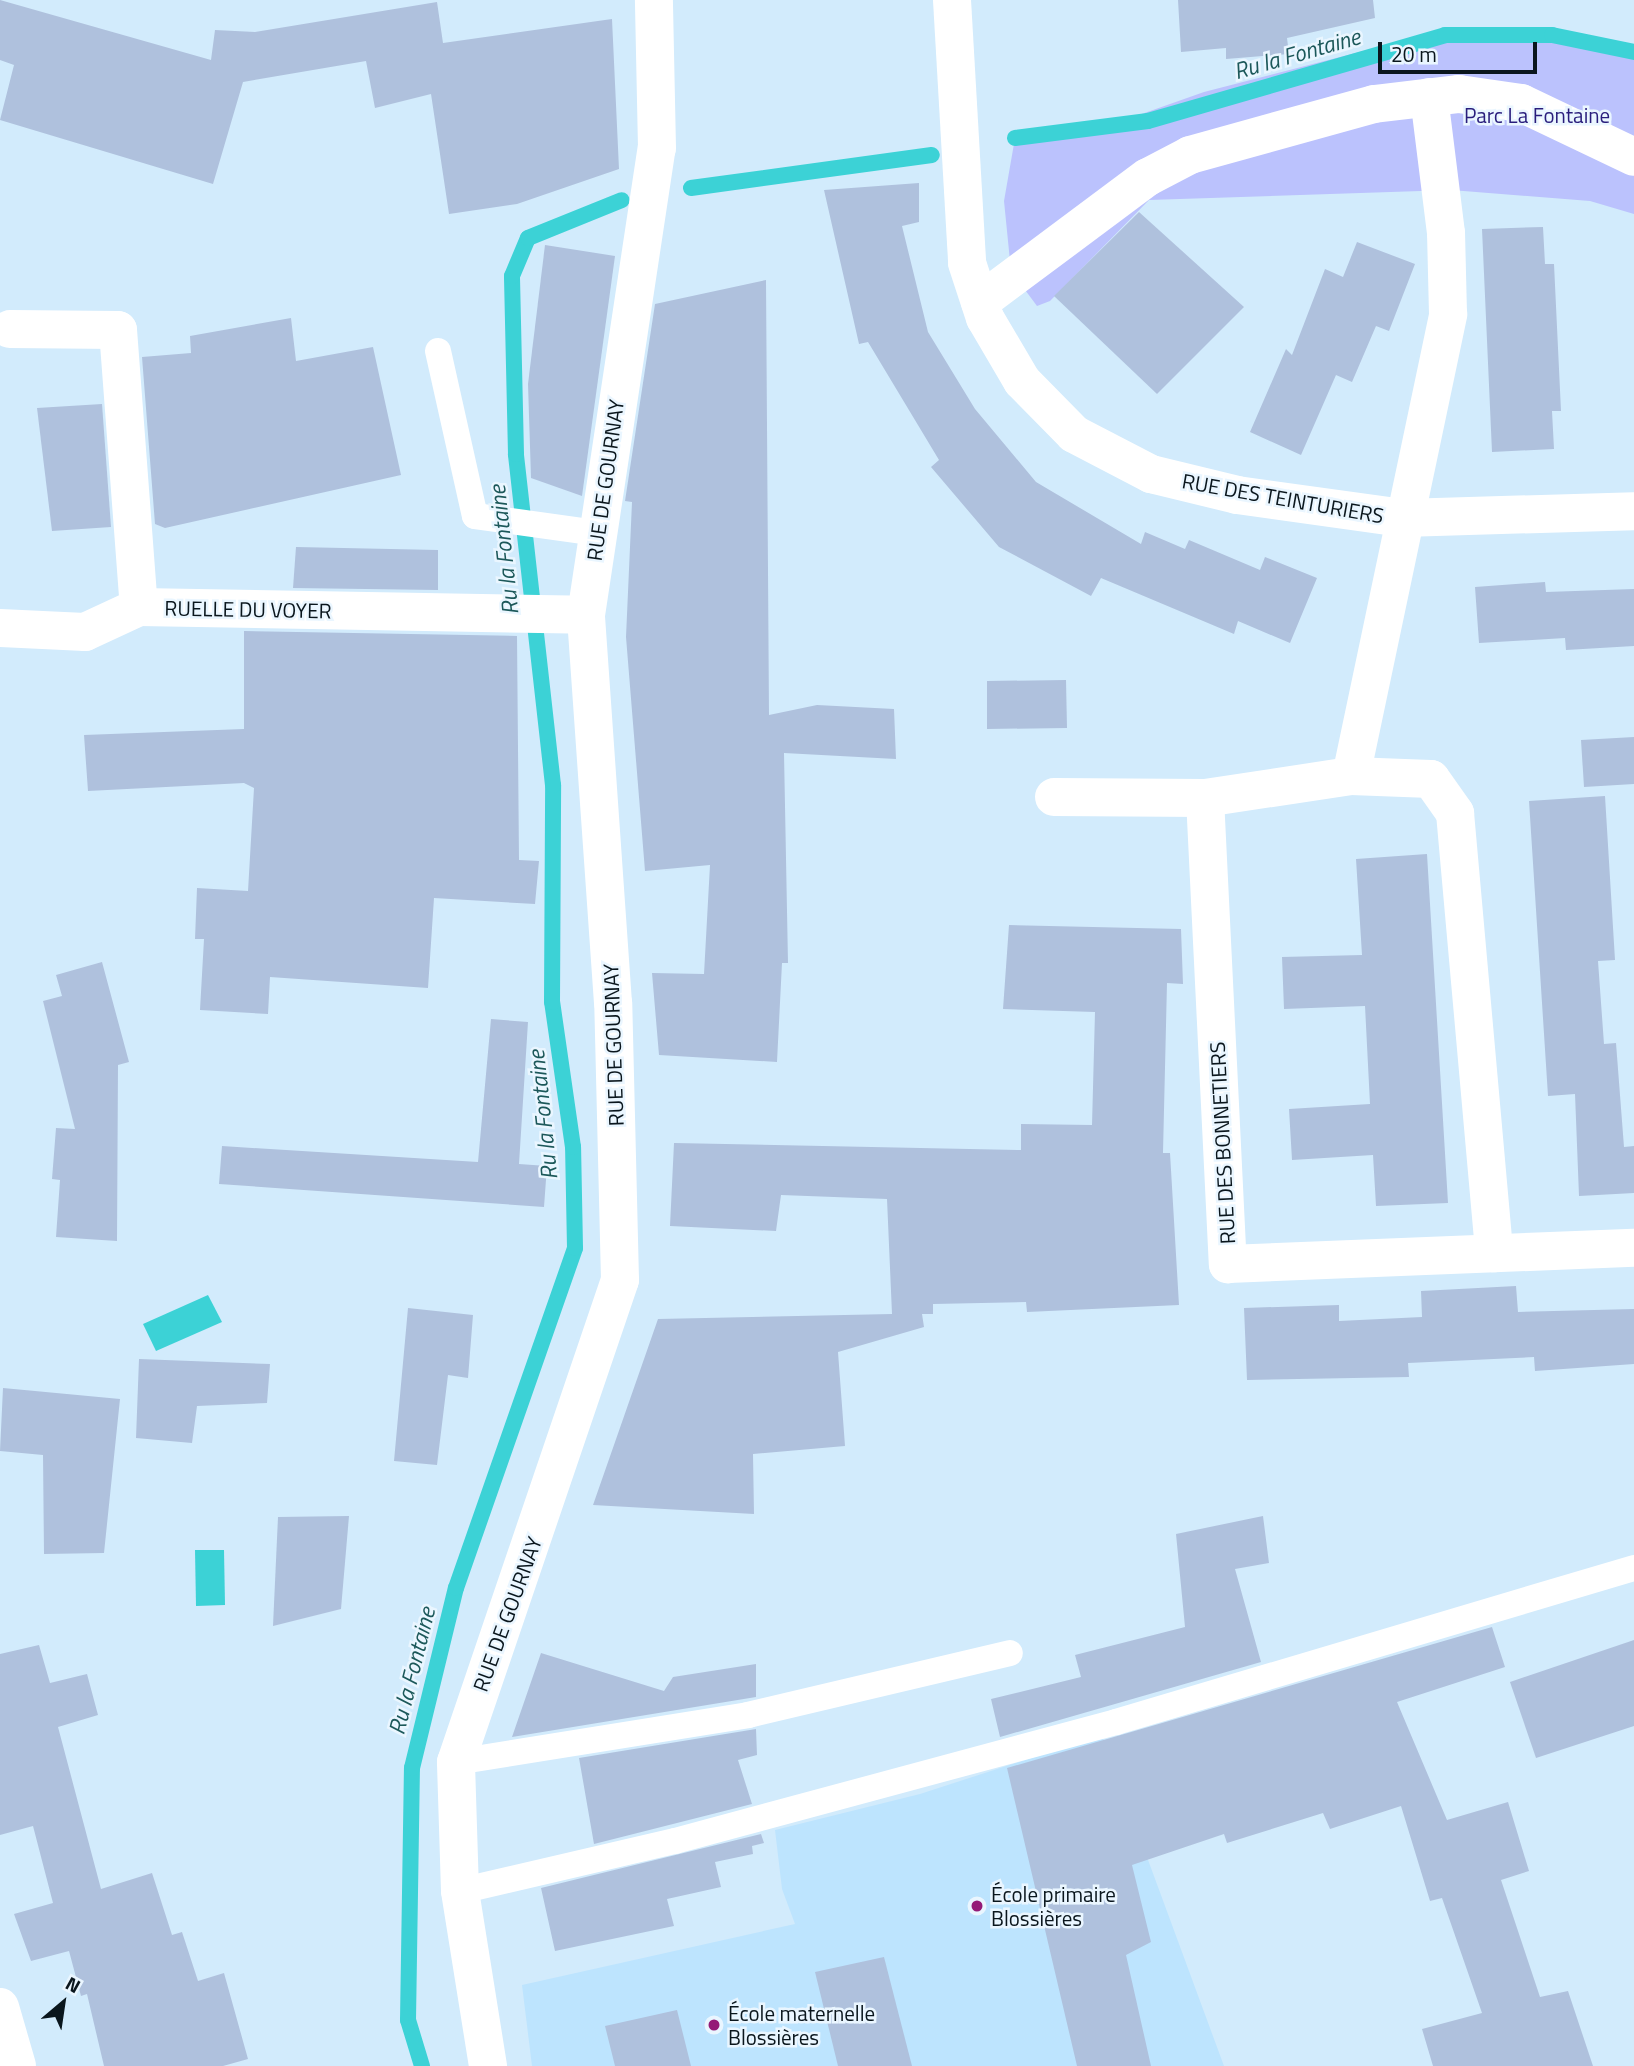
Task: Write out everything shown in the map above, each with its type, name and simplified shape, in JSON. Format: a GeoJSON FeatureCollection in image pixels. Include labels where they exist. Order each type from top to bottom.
{"type":"FeatureCollection","features":[{"type":"Feature","properties":{"kind":"street","name":"RUE DE GOURNAY"},"geometry":{"type":"LineString","coordinates":[[488,2066],[460,1891],[456,1762],[620,1280],[613,1003],[575,615],[598,533],[657,148],[654,0]]}},
{"type":"Feature","properties":{"kind":"street","name":"RUE DES TEINTURIERS"},"geometry":{"type":"LineString","coordinates":[[952,0],[964,130],[967,263],[981,302],[1022,382],[1074,434],[1151,474],[1237,495],[1403,518],[1634,511]]}},
{"type":"Feature","properties":{"kind":"street"},"geometry":{"type":"LineString","coordinates":[[981,302],[1148,177],[1190,155],[1374,104],[1459,94],[1521,103],[1634,158]]}},
{"type":"Feature","properties":{"kind":"street"},"geometry":{"type":"LineString","coordinates":[[1351,776],[1403,518],[1448,314],[1446,233],[1429,97]]}},
{"type":"Feature","properties":{"kind":"street","name":"RUELLE DU VOYER"},"geometry":{"type":"LineString","coordinates":[[5,329],[118,330],[139,607],[575,615]]}},
{"type":"Feature","properties":{"kind":"street"},"geometry":{"type":"LineString","coordinates":[[0,628],[85,632],[139,607]]}},
{"type":"Feature","properties":{"kind":"street"},"geometry":{"type":"LineString","coordinates":[[1054,797],[1205,798],[1351,776],[1431,779],[1455,813],[1494,1254]]}},
{"type":"Feature","properties":{"kind":"street","name":"RUE DES BONNETIERS"},"geometry":{"type":"LineString","coordinates":[[1205,798],[1228,1264],[1634,1248]]}},
{"type":"Feature","properties":{"kind":"street"},"geometry":{"type":"LineString","coordinates":[[0,2007],[17,2066]]}},
{"type":"Feature","properties":{"kind":"lane"},"geometry":{"type":"LineString","coordinates":[[438,351],[475,516],[598,533]]}},
{"type":"Feature","properties":{"kind":"lane"},"geometry":{"type":"LineString","coordinates":[[460,1891],[676,1841],[1116,1722],[1634,1568]]}},
{"type":"Feature","properties":{"kind":"lane"},"geometry":{"type":"LineString","coordinates":[[456,1762],[748,1715],[1010,1653]]}},
{"type":"Feature","properties":{"kind":"shaded area"},"geometry":{"type":"Polygon","coordinates":[[[208,1295],[222,1322],[156,1351],[143,1324],[208,1295]]]}},
{"type":"Feature","properties":{"kind":"shaded area"},"geometry":{"type":"Polygon","coordinates":[[[195,1550],[224,1550],[225,1605],[196,1606],[195,1550]]]}},
{"type":"Feature","properties":{"kind":"shaded area","name":"École primaire Blossières"},"geometry":{"type":"Polygon","coordinates":[[[1102,1735],[1224,2066],[532,2066],[522,1985],[795,1924],[782,1889],[775,1830],[920,1794],[1102,1735]]]}},
{"type":"Feature","properties":{"kind":"green space","name":"Parc La Fontaine"},"geometry":{"type":"Polygon","coordinates":[[[1445,30],[1573,35],[1634,49],[1634,214],[1590,201],[1451,190],[1149,200],[1050,301],[1037,306],[1011,271],[1004,201],[1015,138],[1119,122],[1204,92],[1445,30]]]}},
{"type":"Feature","properties":{"kind":"building"},"geometry":{"type":"Polygon","coordinates":[[[0,0],[211,60],[215,30],[255,32],[437,2],[443,43],[612,19],[619,169],[517,204],[449,214],[431,94],[375,108],[366,61],[243,82],[213,184],[0,120],[14,65],[0,60],[0,0]]]}},
{"type":"Feature","properties":{"kind":"building"},"geometry":{"type":"Polygon","coordinates":[[[1178,0],[1373,0],[1375,18],[1287,38],[1289,54],[1226,59],[1226,48],[1181,52],[1178,0]]]}},
{"type":"Feature","properties":{"kind":"building"},"geometry":{"type":"Polygon","coordinates":[[[919,183],[919,222],[902,226],[928,332],[975,409],[1036,482],[1141,544],[1145,532],[1185,549],[1189,540],[1260,570],[1265,557],[1317,578],[1290,643],[1238,621],[1234,634],[1101,578],[1091,596],[999,547],[931,467],[939,460],[868,342],[859,344],[824,190],[919,183]]]}},
{"type":"Feature","properties":{"kind":"building"},"geometry":{"type":"Polygon","coordinates":[[[1139,212],[1244,307],[1157,394],[1054,296],[1139,212]]]}},
{"type":"Feature","properties":{"kind":"building"},"geometry":{"type":"Polygon","coordinates":[[[1543,227],[1545,264],[1554,264],[1561,411],[1552,411],[1554,449],[1492,452],[1482,229],[1543,227]]]}},
{"type":"Feature","properties":{"kind":"building"},"geometry":{"type":"Polygon","coordinates":[[[1357,242],[1415,264],[1389,331],[1376,326],[1352,382],[1336,375],[1301,455],[1250,432],[1286,349],[1292,355],[1325,269],[1343,277],[1357,242]]]}},
{"type":"Feature","properties":{"kind":"building"},"geometry":{"type":"Polygon","coordinates":[[[545,245],[615,256],[582,496],[531,478],[528,384],[545,245]]]}},
{"type":"Feature","properties":{"kind":"building"},"geometry":{"type":"Polygon","coordinates":[[[766,280],[769,715],[817,705],[894,709],[896,759],[784,753],[788,963],[782,963],[777,1062],[659,1055],[652,973],[704,974],[710,865],[645,871],[626,637],[632,502],[625,501],[655,304],[766,280]]]}},
{"type":"Feature","properties":{"kind":"building"},"geometry":{"type":"Polygon","coordinates":[[[291,318],[296,361],[373,347],[401,475],[165,528],[155,524],[142,357],[191,353],[190,336],[291,318]]]}},
{"type":"Feature","properties":{"kind":"building"},"geometry":{"type":"Polygon","coordinates":[[[102,404],[111,527],[52,531],[37,408],[102,404]]]}},
{"type":"Feature","properties":{"kind":"building"},"geometry":{"type":"Polygon","coordinates":[[[296,547],[438,550],[438,590],[293,588],[296,547]]]}},
{"type":"Feature","properties":{"kind":"building"},"geometry":{"type":"Polygon","coordinates":[[[1545,582],[1546,592],[1634,589],[1634,646],[1566,650],[1565,638],[1479,643],[1475,587],[1545,582]]]}},
{"type":"Feature","properties":{"kind":"building"},"geometry":{"type":"Polygon","coordinates":[[[244,631],[517,636],[519,860],[539,861],[535,904],[434,898],[428,988],[270,977],[268,1014],[200,1010],[204,939],[195,939],[197,888],[248,891],[254,788],[244,783],[88,791],[84,735],[244,729],[244,631]]]}},
{"type":"Feature","properties":{"kind":"building"},"geometry":{"type":"Polygon","coordinates":[[[1066,680],[1067,728],[987,729],[987,681],[1066,680]]]}},
{"type":"Feature","properties":{"kind":"building"},"geometry":{"type":"Polygon","coordinates":[[[1634,737],[1634,784],[1584,787],[1581,740],[1634,737]]]}},
{"type":"Feature","properties":{"kind":"building"},"geometry":{"type":"Polygon","coordinates":[[[1605,796],[1615,960],[1598,961],[1604,1044],[1616,1043],[1624,1147],[1634,1146],[1634,1193],[1579,1196],[1575,1094],[1548,1096],[1529,801],[1605,796]]]}},
{"type":"Feature","properties":{"kind":"building"},"geometry":{"type":"Polygon","coordinates":[[[1427,854],[1448,1203],[1376,1206],[1373,1155],[1292,1160],[1289,1109],[1370,1104],[1365,1006],[1284,1009],[1282,957],[1362,955],[1356,859],[1427,854]]]}},
{"type":"Feature","properties":{"kind":"building"},"geometry":{"type":"Polygon","coordinates":[[[1009,925],[1181,929],[1183,984],[1167,983],[1163,1153],[1170,1153],[1179,1305],[1027,1312],[1026,1302],[933,1304],[933,1314],[922,1314],[924,1327],[838,1352],[845,1446],[753,1454],[754,1514],[593,1505],[658,1319],[892,1314],[887,1199],[781,1195],[776,1231],[670,1226],[674,1143],[1021,1150],[1021,1124],[1092,1125],[1095,1012],[1003,1009],[1009,925]]]}},
{"type":"Feature","properties":{"kind":"building"},"geometry":{"type":"Polygon","coordinates":[[[102,962],[129,1062],[118,1065],[117,1241],[56,1237],[60,1180],[52,1179],[56,1128],[75,1129],[43,1001],[62,996],[56,975],[102,962]]]}},
{"type":"Feature","properties":{"kind":"building"},"geometry":{"type":"Polygon","coordinates":[[[491,1019],[528,1022],[519,1164],[547,1166],[544,1207],[219,1184],[222,1146],[478,1162],[491,1019]]]}},
{"type":"Feature","properties":{"kind":"building"},"geometry":{"type":"Polygon","coordinates":[[[1516,1286],[1518,1312],[1634,1309],[1634,1364],[1535,1371],[1534,1357],[1408,1363],[1409,1377],[1247,1380],[1244,1308],[1339,1305],[1339,1321],[1422,1317],[1421,1291],[1516,1286]]]}},
{"type":"Feature","properties":{"kind":"building"},"geometry":{"type":"Polygon","coordinates":[[[408,1308],[473,1315],[468,1378],[448,1375],[437,1465],[394,1461],[408,1308]]]}},
{"type":"Feature","properties":{"kind":"building"},"geometry":{"type":"Polygon","coordinates":[[[139,1359],[270,1364],[267,1403],[197,1406],[192,1443],[136,1438],[139,1359]]]}},
{"type":"Feature","properties":{"kind":"building"},"geometry":{"type":"Polygon","coordinates":[[[3,1388],[120,1399],[104,1553],[44,1554],[43,1455],[0,1451],[3,1388]]]}},
{"type":"Feature","properties":{"kind":"building"},"geometry":{"type":"Polygon","coordinates":[[[349,1516],[341,1609],[273,1626],[278,1517],[349,1516]]]}},
{"type":"Feature","properties":{"kind":"building"},"geometry":{"type":"Polygon","coordinates":[[[1263,1516],[1269,1563],[1235,1569],[1261,1662],[1000,1737],[991,1699],[1081,1677],[1075,1655],[1185,1627],[1176,1534],[1263,1516]]]}},
{"type":"Feature","properties":{"kind":"building"},"geometry":{"type":"Polygon","coordinates":[[[1492,1627],[1505,1667],[1397,1702],[1447,1820],[1508,1802],[1529,1871],[1501,1880],[1540,1997],[1568,1991],[1593,2066],[1433,2066],[1422,2029],[1482,2013],[1442,1898],[1430,1901],[1401,1806],[1330,1829],[1323,1813],[1227,1843],[1224,1834],[1132,1865],[1151,1942],[1126,1955],[1151,2066],[1077,2066],[1007,1768],[1492,1627]]]}},
{"type":"Feature","properties":{"kind":"building"},"geometry":{"type":"Polygon","coordinates":[[[1634,1640],[1634,1726],[1536,1758],[1510,1682],[1634,1640]]]}},
{"type":"Feature","properties":{"kind":"building"},"geometry":{"type":"Polygon","coordinates":[[[39,1645],[50,1683],[87,1674],[98,1715],[58,1727],[101,1889],[152,1873],[172,1935],[182,1932],[198,1981],[224,1973],[248,2059],[223,2066],[104,2066],[87,1994],[81,1996],[69,1951],[31,1961],[14,1914],[53,1903],[33,1826],[0,1835],[0,1654],[39,1645]]]}},
{"type":"Feature","properties":{"kind":"building"},"geometry":{"type":"Polygon","coordinates":[[[541,1653],[664,1691],[673,1677],[756,1664],[756,1697],[512,1737],[541,1653]]]}},
{"type":"Feature","properties":{"kind":"building"},"geometry":{"type":"Polygon","coordinates":[[[756,1729],[757,1755],[738,1760],[752,1804],[594,1844],[579,1758],[756,1729]]]}},
{"type":"Feature","properties":{"kind":"building"},"geometry":{"type":"Polygon","coordinates":[[[761,1834],[764,1843],[752,1846],[753,1854],[715,1862],[721,1887],[667,1899],[674,1926],[555,1951],[541,1888],[761,1834]]]}},
{"type":"Feature","properties":{"kind":"building"},"geometry":{"type":"Polygon","coordinates":[[[884,1957],[912,2066],[838,2066],[815,1972],[884,1957]]]}},
{"type":"Feature","properties":{"kind":"building"},"geometry":{"type":"Polygon","coordinates":[[[677,2010],[691,2066],[615,2066],[605,2026],[677,2010]]]}},
{"type":"Feature","properties":{"kind":"waterway","name":"Ru la Fontaine"},"geometry":{"type":"LineString","coordinates":[[1015,138],[1148,121],[1445,35],[1552,35],[1634,52]]}},
{"type":"Feature","properties":{"kind":"waterway","name":"Ru la Fontaine"},"geometry":{"type":"LineString","coordinates":[[691,188],[932,155]]}},
{"type":"Feature","properties":{"kind":"waterway","name":"Ru la Fontaine"},"geometry":{"type":"LineString","coordinates":[[422,2066],[408,2020],[412,1768],[456,1588],[575,1248],[573,1147],[552,1002],[553,785],[516,454],[512,276],[528,238],[622,200]]}},
{"type":"Feature","properties":{"kind":"place","name":"École primaire Blossières"},"geometry":{"type":"Point","coordinates":[977,1906]}},
{"type":"Feature","properties":{"kind":"place","name":"École maternelle Blossières"},"geometry":{"type":"Point","coordinates":[714,2025]}}]}
